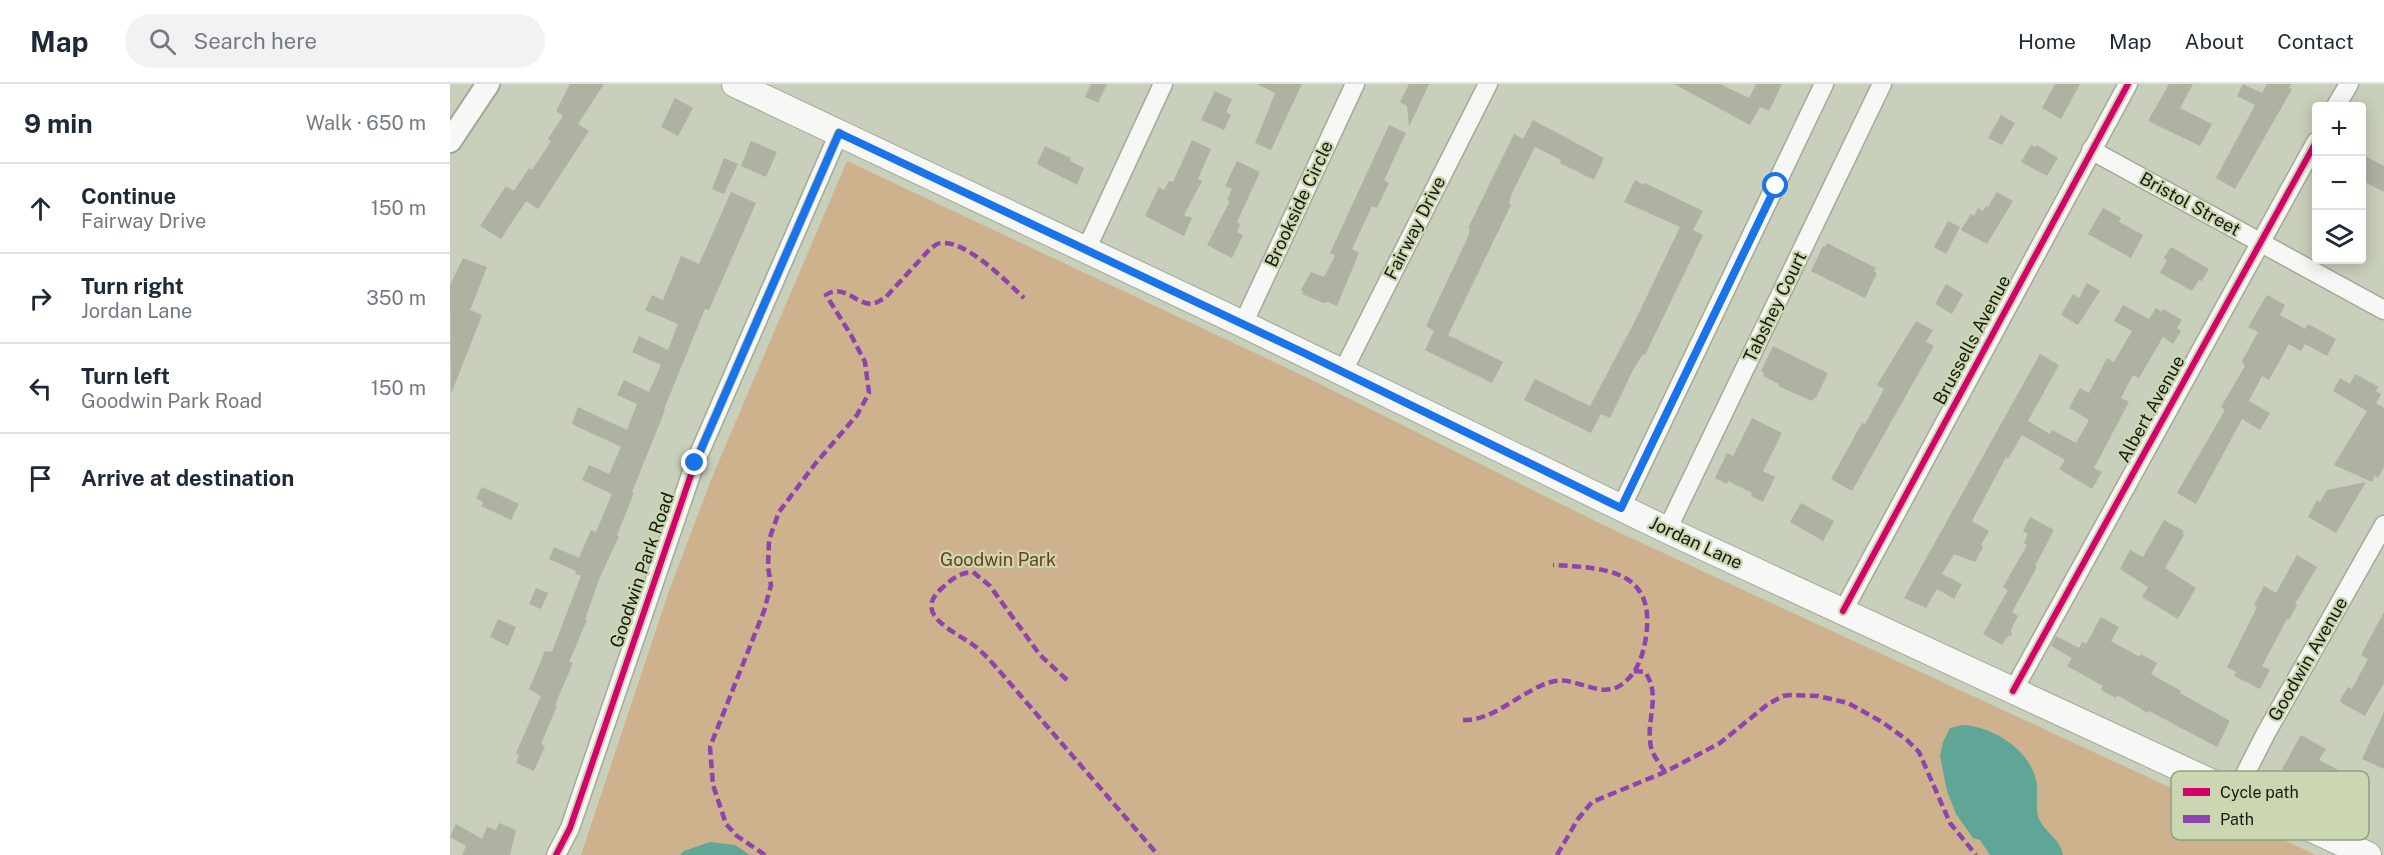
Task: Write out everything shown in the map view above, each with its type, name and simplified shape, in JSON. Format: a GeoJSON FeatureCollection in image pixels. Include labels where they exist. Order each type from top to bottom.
{"type":"FeatureCollection","features":[{"type":"Feature","properties":{"kind":"main road","name":"Jordan Lane"},"geometry":{"type":"LineString","coordinates":[[735,84],[1343,371],[1667,530],[2185,771]]}},
{"type":"Feature","properties":{"kind":"main road","name":"Jordan Lane"},"geometry":{"type":"LineString","coordinates":[[2335,840],[2368,855]]}},
{"type":"Feature","properties":{"kind":"street"},"geometry":{"type":"LineString","coordinates":[[450,141],[488,84]]}},
{"type":"Feature","properties":{"kind":"street"},"geometry":{"type":"LineString","coordinates":[[1086,250],[1163,84]]}},
{"type":"Feature","properties":{"kind":"street","name":"Brookside Circle"},"geometry":{"type":"LineString","coordinates":[[1243,324],[1355,84]]}},
{"type":"Feature","properties":{"kind":"street","name":"Fairway Drive"},"geometry":{"type":"LineString","coordinates":[[1343,371],[1488,84]]}},
{"type":"Feature","properties":{"kind":"street"},"geometry":{"type":"LineString","coordinates":[[1621,508],[1824,84]]}},
{"type":"Feature","properties":{"kind":"street","name":"Tabshey Court"},"geometry":{"type":"LineString","coordinates":[[1667,530],[1882,84]]}},
{"type":"Feature","properties":{"kind":"street","name":"Brussells Avenue"},"geometry":{"type":"LineString","coordinates":[[1842,611],[2128,84]]}},
{"type":"Feature","properties":{"kind":"street"},"geometry":{"type":"LineString","coordinates":[[2338,102],[2349,84]]}},
{"type":"Feature","properties":{"kind":"street","name":"Goodwin Park Road"},"geometry":{"type":"LineString","coordinates":[[556,855],[570,828],[695,463],[839,133]]}},
{"type":"Feature","properties":{"kind":"street","name":"Albert Avenue"},"geometry":{"type":"LineString","coordinates":[[2013,691],[2312,149]]}},
{"type":"Feature","properties":{"kind":"street","name":"Bristol Street"},"geometry":{"type":"LineString","coordinates":[[2091,150],[2384,310]]}},
{"type":"Feature","properties":{"kind":"street","name":"Goodwin Avenue"},"geometry":{"type":"LineString","coordinates":[[2247,771],[2384,525]]}},
{"type":"Feature","properties":{"kind":"green space","name":"Goodwin Park"},"geometry":{"type":"Polygon","coordinates":[[[847,161],[1310,379],[1603,525],[2171,788],[2171,840],[2284,840],[2316,855],[581,855],[669,591],[713,475],[847,161]]]}},
{"type":"Feature","properties":{"kind":"water"},"geometry":{"type":"Polygon","coordinates":[[[1962,725],[1974,726],[1997,735],[2008,741],[2026,758],[2036,780],[2038,817],[2060,845],[2063,855],[1990,855],[1980,840],[1973,838],[1956,814],[1947,791],[1940,756],[1943,742],[1950,728],[1962,725]]]}},
{"type":"Feature","properties":{"kind":"water"},"geometry":{"type":"Polygon","coordinates":[[[710,842],[735,845],[750,855],[680,855],[684,851],[710,842]]]}},
{"type":"Feature","properties":{"kind":"building"},"geometry":{"type":"Polygon","coordinates":[[[570,84],[604,84],[578,124],[589,131],[538,209],[526,201],[501,239],[480,226],[506,186],[514,191],[529,168],[532,170],[551,141],[548,139],[563,116],[556,111],[570,84]]]}},
{"type":"Feature","properties":{"kind":"building"},"geometry":{"type":"Polygon","coordinates":[[[1091,84],[1107,84],[1098,103],[1085,97],[1091,84]]]}},
{"type":"Feature","properties":{"kind":"building"},"geometry":{"type":"Polygon","coordinates":[[[1257,84],[1302,84],[1271,150],[1255,143],[1275,93],[1257,84]]]}},
{"type":"Feature","properties":{"kind":"building"},"geometry":{"type":"Polygon","coordinates":[[[1409,84],[1429,84],[1409,127],[1407,106],[1400,102],[1409,84]]]}},
{"type":"Feature","properties":{"kind":"building"},"geometry":{"type":"Polygon","coordinates":[[[1674,84],[1720,84],[1749,98],[1756,84],[1782,84],[1769,111],[1760,107],[1750,125],[1674,84]]]}},
{"type":"Feature","properties":{"kind":"building"},"geometry":{"type":"Polygon","coordinates":[[[2055,84],[2080,84],[2061,119],[2042,108],[2055,84]]]}},
{"type":"Feature","properties":{"kind":"building"},"geometry":{"type":"Polygon","coordinates":[[[2169,84],[2193,84],[2180,108],[2212,124],[2200,146],[2148,121],[2169,84]]]}},
{"type":"Feature","properties":{"kind":"building"},"geometry":{"type":"Polygon","coordinates":[[[2243,84],[2262,93],[2267,84],[2291,84],[2289,88],[2292,89],[2235,189],[2216,178],[2255,105],[2237,96],[2243,84]]]}},
{"type":"Feature","properties":{"kind":"building"},"geometry":{"type":"Polygon","coordinates":[[[1215,91],[1232,99],[1226,112],[1231,115],[1224,130],[1201,120],[1215,91]]]}},
{"type":"Feature","properties":{"kind":"building"},"geometry":{"type":"Polygon","coordinates":[[[675,98],[693,108],[678,136],[661,127],[675,98]]]}},
{"type":"Feature","properties":{"kind":"building"},"geometry":{"type":"Polygon","coordinates":[[[2001,115],[2015,123],[2002,145],[1988,138],[2001,115]]]}},
{"type":"Feature","properties":{"kind":"building"},"geometry":{"type":"Polygon","coordinates":[[[1533,120],[1604,158],[1594,180],[1535,147],[1512,193],[1509,204],[1511,205],[1448,335],[1503,362],[1492,383],[1425,350],[1434,331],[1426,326],[1467,239],[1470,229],[1468,228],[1514,134],[1523,139],[1533,120]]]}},
{"type":"Feature","properties":{"kind":"building"},"geometry":{"type":"Polygon","coordinates":[[[1389,125],[1406,133],[1384,180],[1389,183],[1377,208],[1372,206],[1352,249],[1359,253],[1337,306],[1302,294],[1301,290],[1311,272],[1324,277],[1335,256],[1330,253],[1389,125]]]}},
{"type":"Feature","properties":{"kind":"building"},"geometry":{"type":"Polygon","coordinates":[[[1192,140],[1211,149],[1198,179],[1202,181],[1184,215],[1192,218],[1184,236],[1145,216],[1159,187],[1164,190],[1169,181],[1173,182],[1192,140]]]}},
{"type":"Feature","properties":{"kind":"building"},"geometry":{"type":"Polygon","coordinates":[[[751,141],[777,152],[766,177],[741,166],[751,141]]]}},
{"type":"Feature","properties":{"kind":"building"},"geometry":{"type":"Polygon","coordinates":[[[2031,145],[2035,147],[2037,145],[2058,158],[2047,176],[2021,162],[2031,145]]]}},
{"type":"Feature","properties":{"kind":"building"},"geometry":{"type":"Polygon","coordinates":[[[1045,146],[1071,158],[1070,161],[1084,168],[1077,185],[1037,164],[1045,146]]]}},
{"type":"Feature","properties":{"kind":"building"},"geometry":{"type":"Polygon","coordinates":[[[2366,157],[2384,166],[2384,192],[2366,183],[2366,157]]]}},
{"type":"Feature","properties":{"kind":"building"},"geometry":{"type":"Polygon","coordinates":[[[724,158],[738,164],[724,194],[712,189],[724,158]]]}},
{"type":"Feature","properties":{"kind":"building"},"geometry":{"type":"Polygon","coordinates":[[[1237,161],[1260,172],[1237,222],[1240,224],[1237,232],[1243,235],[1232,258],[1207,245],[1230,201],[1227,200],[1232,189],[1225,186],[1237,161]]]}},
{"type":"Feature","properties":{"kind":"building"},"geometry":{"type":"Polygon","coordinates":[[[1635,180],[1703,211],[1693,230],[1703,235],[1645,355],[1643,354],[1633,370],[1610,418],[1601,414],[1591,433],[1524,400],[1535,379],[1590,406],[1635,321],[1680,227],[1624,202],[1635,180]]]}},
{"type":"Feature","properties":{"kind":"building"},"geometry":{"type":"Polygon","coordinates":[[[731,192],[756,203],[709,310],[705,309],[664,409],[632,492],[634,493],[617,535],[619,536],[600,577],[585,619],[587,620],[569,662],[573,663],[555,705],[557,706],[541,744],[545,746],[534,771],[516,763],[519,755],[516,753],[541,696],[529,689],[545,651],[552,652],[581,576],[575,574],[576,571],[549,559],[554,547],[579,558],[591,530],[596,532],[612,494],[582,480],[589,465],[609,474],[621,447],[572,424],[578,407],[627,430],[637,404],[617,395],[624,380],[649,392],[661,365],[632,352],[639,336],[668,350],[678,324],[645,310],[652,295],[663,300],[681,256],[699,264],[731,192]]]}},
{"type":"Feature","properties":{"kind":"building"},"geometry":{"type":"Polygon","coordinates":[[[1997,192],[2013,201],[1987,244],[1961,230],[1971,214],[1974,216],[1978,208],[1983,211],[1986,206],[1988,207],[1997,192]]]}},
{"type":"Feature","properties":{"kind":"building"},"geometry":{"type":"Polygon","coordinates":[[[2103,208],[2121,218],[2119,222],[2143,235],[2131,258],[2088,234],[2103,208]]]}},
{"type":"Feature","properties":{"kind":"building"},"geometry":{"type":"Polygon","coordinates":[[[1948,221],[1960,227],[1946,254],[1934,247],[1948,221]]]}},
{"type":"Feature","properties":{"kind":"building"},"geometry":{"type":"Polygon","coordinates":[[[1827,243],[1876,268],[1874,272],[1877,273],[1865,298],[1811,271],[1823,246],[1825,247],[1827,243]]]}},
{"type":"Feature","properties":{"kind":"building"},"geometry":{"type":"Polygon","coordinates":[[[2171,247],[2209,269],[2192,291],[2160,273],[2167,260],[2164,258],[2171,247]]]}},
{"type":"Feature","properties":{"kind":"building"},"geometry":{"type":"Polygon","coordinates":[[[463,258],[487,267],[470,310],[482,315],[451,394],[450,285],[463,258]]]}},
{"type":"Feature","properties":{"kind":"building"},"geometry":{"type":"Polygon","coordinates":[[[2087,283],[2100,291],[2078,325],[2061,315],[2073,294],[2079,298],[2087,283]]]}},
{"type":"Feature","properties":{"kind":"building"},"geometry":{"type":"Polygon","coordinates":[[[1946,284],[1963,294],[1952,314],[1935,304],[1946,284]]]}},
{"type":"Feature","properties":{"kind":"building"},"geometry":{"type":"Polygon","coordinates":[[[2267,295],[2285,305],[2280,315],[2305,329],[2308,324],[2336,339],[2327,356],[2305,344],[2301,351],[2289,344],[2269,380],[2262,376],[2249,401],[2270,413],[2260,430],[2242,419],[2196,504],[2177,493],[2225,410],[2221,407],[2245,366],[2242,361],[2258,332],[2248,327],[2267,295]]]}},
{"type":"Feature","properties":{"kind":"building"},"geometry":{"type":"Polygon","coordinates":[[[2123,305],[2149,319],[2156,308],[2162,312],[2163,309],[2182,320],[2177,328],[2181,331],[2173,344],[2163,337],[2139,378],[2133,375],[2121,398],[2129,402],[2094,468],[2102,472],[2092,489],[2059,469],[2065,460],[2022,435],[2008,459],[2006,457],[1972,521],[1989,531],[1975,562],[1954,554],[1942,574],[1962,584],[1954,599],[1937,589],[1926,608],[1904,598],[2040,354],[2059,365],[2028,421],[2050,434],[2052,430],[2076,443],[2089,420],[2069,408],[2080,388],[2089,393],[2107,358],[2114,362],[2132,331],[2114,321],[2123,305]]]}},
{"type":"Feature","properties":{"kind":"building"},"geometry":{"type":"Polygon","coordinates":[[[1916,321],[1933,330],[1926,342],[1934,346],[1852,491],[1831,479],[1884,389],[1877,385],[1916,321]]]}},
{"type":"Feature","properties":{"kind":"building"},"geometry":{"type":"Polygon","coordinates":[[[1773,346],[1828,373],[1816,398],[1814,397],[1812,401],[1778,386],[1779,384],[1763,376],[1764,372],[1761,371],[1773,346]]]}},
{"type":"Feature","properties":{"kind":"building"},"geometry":{"type":"Polygon","coordinates":[[[2355,374],[2379,387],[2376,391],[2381,394],[2376,403],[2384,408],[2384,467],[2378,478],[2375,475],[2372,482],[2334,465],[2367,411],[2333,391],[2340,378],[2350,384],[2355,374]]]}},
{"type":"Feature","properties":{"kind":"building"},"geometry":{"type":"Polygon","coordinates":[[[1752,418],[1782,433],[1763,471],[1775,477],[1763,502],[1751,496],[1752,493],[1728,481],[1727,484],[1715,478],[1727,453],[1733,456],[1752,418]]]}},
{"type":"Feature","properties":{"kind":"building"},"geometry":{"type":"Polygon","coordinates":[[[2366,482],[2336,533],[2308,517],[2317,500],[2320,502],[2327,490],[2366,482]]]}},
{"type":"Feature","properties":{"kind":"building"},"geometry":{"type":"Polygon","coordinates":[[[482,487],[519,504],[511,520],[481,506],[483,502],[476,498],[482,487]]]}},
{"type":"Feature","properties":{"kind":"building"},"geometry":{"type":"Polygon","coordinates":[[[1801,503],[1834,521],[1823,541],[1790,522],[1801,503]]]}},
{"type":"Feature","properties":{"kind":"building"},"geometry":{"type":"Polygon","coordinates":[[[2030,517],[2054,530],[2012,612],[2018,616],[2011,630],[2012,635],[2007,637],[2002,645],[1983,634],[2008,590],[2003,587],[2027,545],[2024,543],[2028,534],[2023,531],[2030,517]]]}},
{"type":"Feature","properties":{"kind":"building"},"geometry":{"type":"Polygon","coordinates":[[[2164,520],[2184,531],[2182,534],[2184,535],[2165,568],[2196,588],[2178,619],[2142,597],[2148,587],[2120,569],[2130,550],[2143,557],[2164,520]]]}},
{"type":"Feature","properties":{"kind":"building"},"geometry":{"type":"Polygon","coordinates":[[[2297,555],[2317,567],[2262,666],[2270,670],[2260,689],[2234,676],[2236,672],[2227,667],[2257,607],[2254,605],[2264,586],[2276,593],[2297,555]]]}},
{"type":"Feature","properties":{"kind":"building"},"geometry":{"type":"Polygon","coordinates":[[[536,588],[548,593],[541,609],[529,604],[536,588]]]}},
{"type":"Feature","properties":{"kind":"building"},"geometry":{"type":"Polygon","coordinates":[[[2384,612],[2384,683],[2365,716],[2340,702],[2348,687],[2352,689],[2368,659],[2361,655],[2384,612]]]}},
{"type":"Feature","properties":{"kind":"building"},"geometry":{"type":"Polygon","coordinates":[[[2101,617],[2119,627],[2111,641],[2140,657],[2141,654],[2157,663],[2151,674],[2230,721],[2217,747],[2117,695],[2116,698],[2101,690],[2103,686],[2067,666],[2072,658],[2051,646],[2056,636],[2079,648],[2082,642],[2086,644],[2101,617]]]}},
{"type":"Feature","properties":{"kind":"building"},"geometry":{"type":"Polygon","coordinates":[[[498,619],[516,627],[508,646],[490,637],[498,619]]]}},
{"type":"Feature","properties":{"kind":"building"},"geometry":{"type":"Polygon","coordinates":[[[2384,712],[2384,769],[2362,759],[2384,712]]]}},
{"type":"Feature","properties":{"kind":"building"},"geometry":{"type":"Polygon","coordinates":[[[2301,735],[2326,749],[2319,760],[2340,771],[2286,771],[2282,769],[2301,735]]]}},
{"type":"Feature","properties":{"kind":"building"},"geometry":{"type":"Polygon","coordinates":[[[499,823],[516,830],[510,855],[462,855],[466,846],[450,837],[456,824],[482,839],[487,827],[496,830],[499,823]]]}},
{"type":"Feature","properties":{"kind":"marked path"},"geometry":{"type":"LineString","coordinates":[[765,855],[737,836],[726,824],[713,785],[710,747],[764,611],[771,585],[768,567],[769,540],[779,512],[815,464],[857,415],[869,393],[865,362],[826,295],[838,291],[865,303],[876,303],[885,298],[930,249],[937,244],[947,243],[971,253],[984,262],[1024,298]]}},
{"type":"Feature","properties":{"kind":"marked path"},"geometry":{"type":"LineString","coordinates":[[1463,720],[1487,715],[1532,690],[1555,681],[1572,682],[1597,689],[1613,689],[1627,681],[1635,670],[1645,644],[1647,615],[1643,597],[1635,585],[1608,571],[1553,565]]}},
{"type":"Feature","properties":{"kind":"marked path"},"geometry":{"type":"LineString","coordinates":[[1067,680],[1040,655],[990,586],[973,572],[955,577],[933,599],[931,607],[934,616],[990,660],[1158,855]]}},
{"type":"Feature","properties":{"kind":"marked path"},"geometry":{"type":"LineString","coordinates":[[1634,671],[1645,672],[1650,681],[1653,699],[1651,747],[1665,772]]}},
{"type":"Feature","properties":{"kind":"marked path"},"geometry":{"type":"LineString","coordinates":[[1557,855],[1578,819],[1592,802],[1665,772],[1720,743],[1768,704],[1783,696],[1791,695],[1818,696],[1848,703],[1882,722],[1907,740],[1919,752],[1950,823],[1976,855]]}},
{"type":"Feature","properties":{"kind":"cycle path"},"geometry":{"type":"LineString","coordinates":[[1843,611],[2128,84]]}},
{"type":"Feature","properties":{"kind":"cycle path"},"geometry":{"type":"LineString","coordinates":[[556,855],[570,828],[695,463],[839,133]]}},
{"type":"Feature","properties":{"kind":"cycle path"},"geometry":{"type":"LineString","coordinates":[[2013,691],[2312,149]]}},
{"type":"Feature","properties":{"kind":"route"},"geometry":{"type":"LineString","coordinates":[[695,463],[839,133],[1343,371],[1621,508],[1776,186]]}}]}
